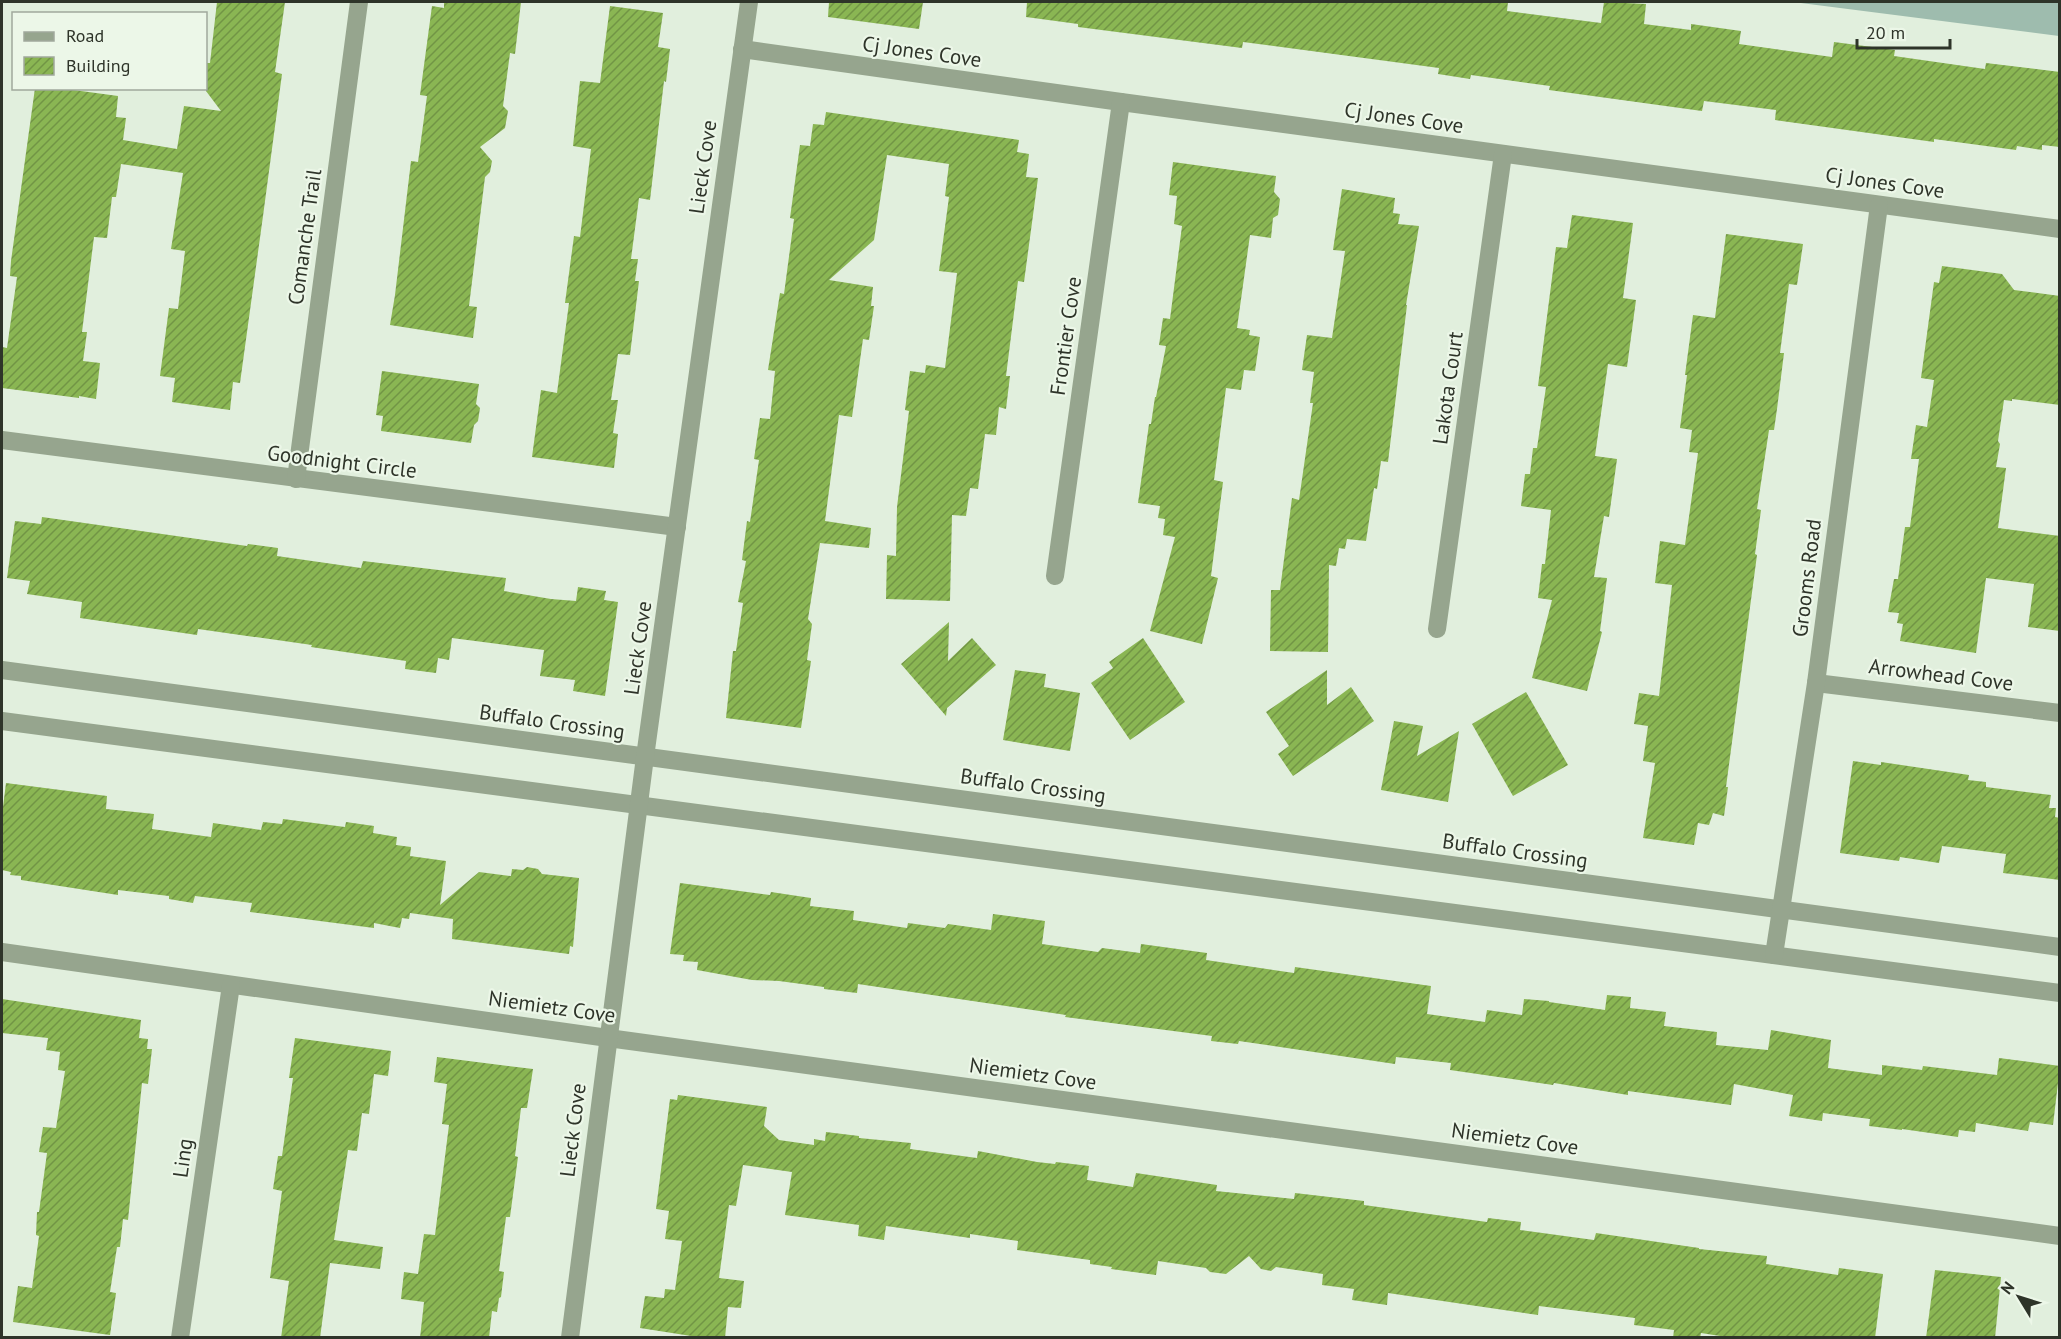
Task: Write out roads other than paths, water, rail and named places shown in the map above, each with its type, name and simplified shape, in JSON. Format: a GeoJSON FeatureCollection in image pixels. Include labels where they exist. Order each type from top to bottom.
{"type":"FeatureCollection","features":[{"type":"Feature","properties":{"kind":"street","name":"Comanche Trail"},"geometry":{"type":"LineString","coordinates":[[296,479],[359,2]]}},
{"type":"Feature","properties":{"kind":"street","name":"Lieck Cove"},"geometry":{"type":"LineString","coordinates":[[570,1338],[645,757],[749,2]]}},
{"type":"Feature","properties":{"kind":"street","name":"Cj Jones Cove"},"geometry":{"type":"LineString","coordinates":[[742,49],[2060,229]]}},
{"type":"Feature","properties":{"kind":"street","name":"Frontier Cove"},"geometry":{"type":"LineString","coordinates":[[1055,576],[1121,102]]}},
{"type":"Feature","properties":{"kind":"street","name":"Lakota Court"},"geometry":{"type":"LineString","coordinates":[[1437,629],[1503,154]]}},
{"type":"Feature","properties":{"kind":"street","name":"Grooms Road"},"geometry":{"type":"LineString","coordinates":[[1774,956],[1816,683],[1879,205]]}},
{"type":"Feature","properties":{"kind":"street","name":"Goodnight Circle"},"geometry":{"type":"LineString","coordinates":[[2,440],[677,527]]}},
{"type":"Feature","properties":{"kind":"street","name":"Buffalo Crossing"},"geometry":{"type":"LineString","coordinates":[[2,670],[2060,947]]}},
{"type":"Feature","properties":{"kind":"street","name":"Arrowhead Cove"},"geometry":{"type":"LineString","coordinates":[[1816,683],[2060,713]]}},
{"type":"Feature","properties":{"kind":"street"},"geometry":{"type":"LineString","coordinates":[[2,721],[2060,993]]}},
{"type":"Feature","properties":{"kind":"street","name":"Niemietz Cove"},"geometry":{"type":"LineString","coordinates":[[2,952],[608,1038],[2060,1236]]}},
{"type":"Feature","properties":{"kind":"street","name":"Ling"},"geometry":{"type":"LineString","coordinates":[[180,1338],[231,985]]}}]}
